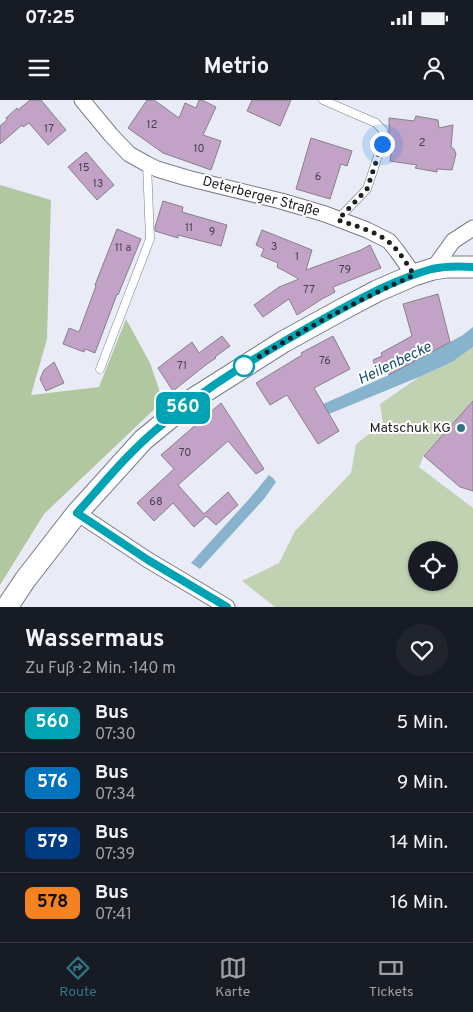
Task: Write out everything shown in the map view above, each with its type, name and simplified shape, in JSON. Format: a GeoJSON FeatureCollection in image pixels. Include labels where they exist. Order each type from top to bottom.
{"type":"FeatureCollection","features":[{"type":"Feature","properties":{"kind":"main road"},"geometry":{"type":"LineString","coordinates":[[7,607],[25,580],[77,513],[143,440],[193,399],[283,342],[377,291],[424,272],[446,267],[473,267]]}},
{"type":"Feature","properties":{"kind":"street","name":"Deterberger Straße"},"geometry":{"type":"LineString","coordinates":[[82,100],[129,154],[147,164],[179,176],[281,201],[367,230],[388,241],[397,251],[424,272]]}},
{"type":"Feature","properties":{"kind":"street"},"geometry":{"type":"LineString","coordinates":[[424,272],[453,241],[473,228]]}},
{"type":"Feature","properties":{"kind":"street"},"geometry":{"type":"LineString","coordinates":[[77,513],[148,560],[227,607]]}},
{"type":"Feature","properties":{"kind":"lane"},"geometry":{"type":"LineString","coordinates":[[323,100],[376,123],[383,130],[382,144],[367,189],[338,220]]}},
{"type":"Feature","properties":{"kind":"lane"},"geometry":{"type":"LineString","coordinates":[[100,369],[150,239],[147,164]]}},
{"type":"Feature","properties":{"kind":"green space"},"geometry":{"type":"Polygon","coordinates":[[[0,185],[51,200],[47,339],[31,395],[99,387],[126,319],[150,363],[163,401],[44,514],[0,585],[0,185]]]}},
{"type":"Feature","properties":{"kind":"green space"},"geometry":{"type":"Polygon","coordinates":[[[473,347],[473,401],[424,455],[419,467],[473,508],[473,607],[275,607],[242,581],[279,563],[295,531],[351,473],[356,444],[383,423],[380,404],[419,377],[452,362],[473,347]]]}},
{"type":"Feature","properties":{"kind":"water"},"geometry":{"type":"Polygon","coordinates":[[[473,327],[473,347],[452,362],[329,414],[323,404],[389,375],[463,335],[473,327]]]}},
{"type":"Feature","properties":{"kind":"water"},"geometry":{"type":"Polygon","coordinates":[[[269,475],[276,482],[264,499],[200,569],[191,563],[250,498],[269,475]]]}},
{"type":"Feature","properties":{"kind":"building"},"geometry":{"type":"Polygon","coordinates":[[[30,100],[41,100],[66,130],[48,145],[29,123],[23,127],[22,125],[0,144],[0,126],[17,108],[18,110],[30,100]]]}},
{"type":"Feature","properties":{"kind":"building"},"geometry":{"type":"Polygon","coordinates":[[[147,100],[154,100],[179,118],[185,103],[196,108],[199,100],[202,100],[216,107],[203,135],[221,141],[211,170],[163,153],[128,128],[147,100]]]}},
{"type":"Feature","properties":{"kind":"building"},"geometry":{"type":"Polygon","coordinates":[[[252,100],[291,100],[280,126],[247,111],[252,100]]]}},
{"type":"Feature","properties":{"kind":"building"},"geometry":{"type":"Polygon","coordinates":[[[416,116],[438,120],[439,128],[453,125],[451,147],[456,154],[452,170],[437,169],[437,172],[415,168],[417,165],[390,161],[393,140],[389,136],[389,118],[414,121],[416,116]]]}},
{"type":"Feature","properties":{"kind":"building"},"geometry":{"type":"Polygon","coordinates":[[[311,138],[352,151],[347,166],[341,164],[330,199],[296,189],[311,138]]]}},
{"type":"Feature","properties":{"kind":"building"},"geometry":{"type":"Polygon","coordinates":[[[86,152],[114,185],[97,200],[68,167],[86,152]]]}},
{"type":"Feature","properties":{"kind":"building"},"geometry":{"type":"Polygon","coordinates":[[[163,201],[183,207],[182,212],[227,225],[221,246],[178,235],[178,238],[155,231],[163,201]]]}},
{"type":"Feature","properties":{"kind":"building"},"geometry":{"type":"Polygon","coordinates":[[[117,229],[141,239],[117,294],[95,353],[85,349],[84,352],[63,344],[69,328],[79,332],[117,229]]]}},
{"type":"Feature","properties":{"kind":"building"},"geometry":{"type":"Polygon","coordinates":[[[262,230],[312,250],[306,270],[370,245],[381,268],[333,287],[335,292],[297,315],[289,299],[263,317],[254,305],[279,287],[299,279],[277,267],[278,263],[261,256],[264,249],[256,245],[262,230]]]}},
{"type":"Feature","properties":{"kind":"building"},"geometry":{"type":"Polygon","coordinates":[[[438,294],[450,342],[389,375],[387,371],[378,375],[373,360],[382,356],[381,353],[412,336],[403,304],[438,294]]]}},
{"type":"Feature","properties":{"kind":"building"},"geometry":{"type":"Polygon","coordinates":[[[222,336],[230,346],[173,391],[158,368],[192,342],[199,353],[222,336]]]}},
{"type":"Feature","properties":{"kind":"building"},"geometry":{"type":"Polygon","coordinates":[[[333,336],[350,369],[314,388],[339,431],[318,444],[287,395],[270,405],[256,383],[302,355],[301,353],[333,336]]]}},
{"type":"Feature","properties":{"kind":"building"},"geometry":{"type":"Polygon","coordinates":[[[54,362],[64,383],[46,391],[40,379],[44,370],[54,362]]]}},
{"type":"Feature","properties":{"kind":"building","name":"Matschuk KG"},"geometry":{"type":"Polygon","coordinates":[[[473,401],[473,491],[460,487],[424,456],[473,401]]]}},
{"type":"Feature","properties":{"kind":"building"},"geometry":{"type":"Polygon","coordinates":[[[221,403],[264,469],[256,474],[228,441],[178,485],[204,514],[228,492],[238,505],[216,525],[206,516],[194,527],[173,503],[154,521],[137,503],[174,469],[161,455],[221,403]]]}},
{"type":"Feature","properties":{"kind":"bus line","name":"560"},"geometry":{"type":"LineString","coordinates":[[227,607],[148,560],[77,513],[143,440],[193,399],[283,342],[377,291],[414,275],[446,267],[473,267]]}},
{"type":"Feature","properties":{"kind":"place","name":"Matschuk KG"},"geometry":{"type":"Point","coordinates":[461,428]}},
{"type":"Feature","properties":{"kind":"route"},"geometry":{"type":"LineString","coordinates":[[244,366],[341,310],[377,291],[414,275],[388,241],[367,230],[338,220],[367,189],[382,144]]}},
{"type":"Feature","properties":{"kind":"water label","name":"Heilenbecke"},"geometry":{"type":"Point","coordinates":[395,364]}}]}
